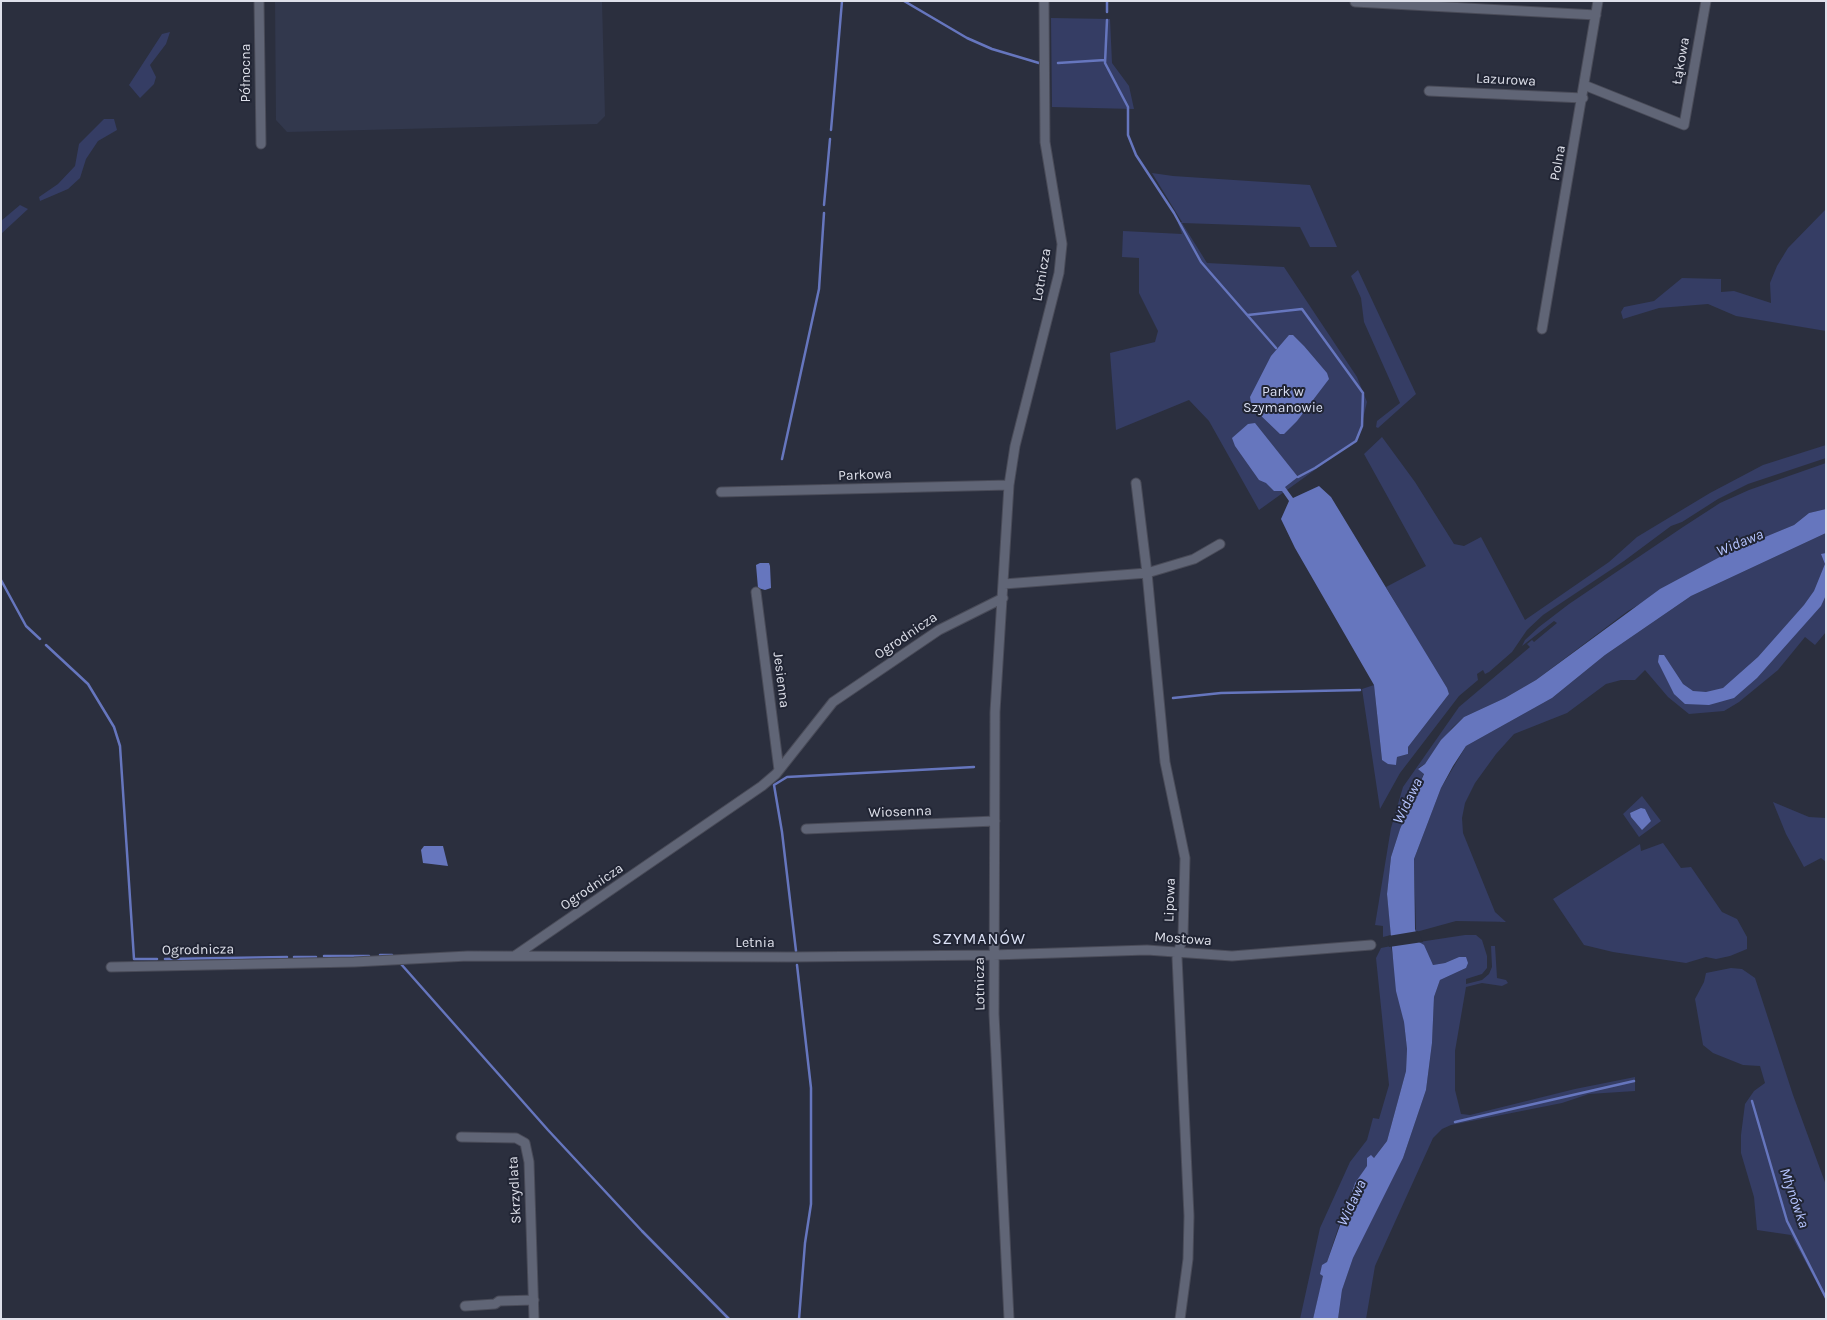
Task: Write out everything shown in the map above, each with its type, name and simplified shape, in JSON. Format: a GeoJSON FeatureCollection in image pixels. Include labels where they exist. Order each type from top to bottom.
{"type":"FeatureCollection","features":[{"type":"Feature","properties":{"kind":"street","name":"Północna"},"geometry":{"type":"LineString","coordinates":[[259,1],[261,144]]}},
{"type":"Feature","properties":{"kind":"street","name":"Lotnicza"},"geometry":{"type":"LineString","coordinates":[[1009,1319],[993,955],[994,712],[1009,485],[1015,446],[1056,282],[1062,244],[1045,142],[1044,1]]}},
{"type":"Feature","properties":{"kind":"street","name":"Polna"},"geometry":{"type":"LineString","coordinates":[[1542,330],[1598,1]]}},
{"type":"Feature","properties":{"kind":"street","name":"Łąkowa"},"geometry":{"type":"LineString","coordinates":[[1584,85],[1684,125],[1706,1]]}},
{"type":"Feature","properties":{"kind":"street"},"geometry":{"type":"LineString","coordinates":[[1355,2],[1596,15]]}},
{"type":"Feature","properties":{"kind":"street","name":"Lazurowa"},"geometry":{"type":"LineString","coordinates":[[1429,91],[1583,98]]}},
{"type":"Feature","properties":{"kind":"street","name":"Lipowa"},"geometry":{"type":"LineString","coordinates":[[1136,483],[1148,573],[1165,762],[1185,858],[1183,936],[1177,957],[1189,1216],[1188,1259],[1180,1319]]}},
{"type":"Feature","properties":{"kind":"street","name":"Parkowa"},"geometry":{"type":"LineString","coordinates":[[721,492],[1009,485]]}},
{"type":"Feature","properties":{"kind":"street","name":"Ogrodnicza"},"geometry":{"type":"LineString","coordinates":[[111,967],[354,962],[414,958],[516,956],[740,802],[779,770],[833,702],[939,630],[1003,590],[1148,573],[1194,559],[1220,544]]}},
{"type":"Feature","properties":{"kind":"street","name":"Jesienna"},"geometry":{"type":"LineString","coordinates":[[756,592],[779,770]]}},
{"type":"Feature","properties":{"kind":"street","name":"Wiosenna"},"geometry":{"type":"LineString","coordinates":[[806,829],[995,821]]}},
{"type":"Feature","properties":{"kind":"street","name":"Mostowa"},"geometry":{"type":"LineString","coordinates":[[993,955],[1178,951],[1232,956],[1372,945]]}},
{"type":"Feature","properties":{"kind":"street","name":"Letnia"},"geometry":{"type":"LineString","coordinates":[[516,956],[993,955]]}},
{"type":"Feature","properties":{"kind":"street","name":"Skrzydlata"},"geometry":{"type":"LineString","coordinates":[[461,1137],[516,1138],[524,1143],[529,1162],[534,1319]]}},
{"type":"Feature","properties":{"kind":"street"},"geometry":{"type":"LineString","coordinates":[[465,1306],[495,1304],[498,1301],[534,1300]]}},
{"type":"Feature","properties":{"kind":"shaded area"},"geometry":{"type":"Polygon","coordinates":[[[275,1],[602,1],[605,116],[597,124],[287,132],[276,120],[275,1]]]}},
{"type":"Feature","properties":{"kind":"green space"},"geometry":{"type":"Polygon","coordinates":[[[1051,18],[1110,19],[1112,63],[1129,86],[1134,109],[1052,107],[1051,18]]]}},
{"type":"Feature","properties":{"kind":"green space"},"geometry":{"type":"Polygon","coordinates":[[[170,32],[166,44],[150,65],[156,77],[154,84],[140,98],[129,85],[162,34],[170,32]]]}},
{"type":"Feature","properties":{"kind":"green space"},"geometry":{"type":"Polygon","coordinates":[[[104,119],[114,119],[117,130],[98,141],[86,159],[80,178],[68,189],[40,201],[39,197],[58,184],[75,166],[79,144],[104,119]]]}},
{"type":"Feature","properties":{"kind":"green space","name":"Park w Szymanowie"},"geometry":{"type":"Polygon","coordinates":[[[1152,173],[1310,185],[1337,247],[1310,247],[1300,227],[1182,223],[1207,263],[1284,267],[1357,377],[1367,402],[1358,439],[1259,510],[1209,421],[1189,400],[1116,430],[1110,353],[1155,342],[1158,331],[1139,293],[1139,258],[1122,257],[1123,231],[1182,234],[1178,223],[1182,222],[1152,173]]]}},
{"type":"Feature","properties":{"kind":"green space"},"geometry":{"type":"Polygon","coordinates":[[[20,205],[28,209],[1,234],[1,221],[20,205]]]}},
{"type":"Feature","properties":{"kind":"green space"},"geometry":{"type":"Polygon","coordinates":[[[1826,209],[1826,331],[1736,316],[1708,304],[1659,308],[1623,319],[1621,312],[1624,307],[1654,301],[1682,278],[1721,279],[1721,292],[1734,291],[1771,303],[1770,283],[1777,266],[1788,248],[1826,209]]]}},
{"type":"Feature","properties":{"kind":"green space"},"geometry":{"type":"Polygon","coordinates":[[[1358,270],[1416,394],[1378,428],[1376,427],[1377,421],[1400,403],[1364,322],[1361,298],[1351,276],[1358,270]]]}},
{"type":"Feature","properties":{"kind":"green space"},"geometry":{"type":"Polygon","coordinates":[[[1382,437],[1415,482],[1454,544],[1464,546],[1481,537],[1525,620],[1609,562],[1637,537],[1710,493],[1763,465],[1826,445],[1826,458],[1748,484],[1718,499],[1682,522],[1671,526],[1624,561],[1543,615],[1527,630],[1512,652],[1489,672],[1485,674],[1483,670],[1477,674],[1478,680],[1459,696],[1400,773],[1380,809],[1362,689],[1374,685],[1382,760],[1396,765],[1397,757],[1408,754],[1408,747],[1449,694],[1386,587],[1426,566],[1364,454],[1382,437]]]}},
{"type":"Feature","properties":{"kind":"green space"},"geometry":{"type":"Polygon","coordinates":[[[1826,463],[1826,509],[1809,513],[1794,525],[1731,551],[1628,611],[1536,680],[1505,698],[1464,717],[1452,728],[1425,764],[1418,768],[1424,773],[1400,829],[1391,857],[1387,894],[1391,935],[1383,937],[1383,926],[1375,925],[1391,828],[1403,787],[1459,707],[1530,647],[1527,644],[1532,640],[1534,642],[1557,623],[1554,621],[1522,646],[1525,640],[1539,627],[1569,604],[1683,527],[1720,503],[1749,490],[1826,463]]]}},
{"type":"Feature","properties":{"kind":"green space"},"geometry":{"type":"Polygon","coordinates":[[[1826,533],[1826,632],[1815,645],[1805,637],[1778,670],[1739,702],[1724,711],[1689,714],[1668,697],[1645,670],[1635,680],[1621,680],[1606,684],[1567,713],[1514,734],[1496,754],[1475,783],[1465,803],[1462,818],[1463,833],[1495,912],[1506,922],[1456,921],[1416,932],[1414,859],[1441,788],[1466,746],[1552,698],[1605,655],[1691,596],[1826,533]]]}},
{"type":"Feature","properties":{"kind":"green space"},"geometry":{"type":"Polygon","coordinates":[[[1642,796],[1661,821],[1639,837],[1623,814],[1642,796]]]}},
{"type":"Feature","properties":{"kind":"green space"},"geometry":{"type":"Polygon","coordinates":[[[1773,802],[1809,817],[1826,818],[1826,862],[1821,858],[1804,867],[1786,834],[1773,802]]]}},
{"type":"Feature","properties":{"kind":"green space"},"geometry":{"type":"Polygon","coordinates":[[[1663,843],[1681,868],[1691,867],[1722,912],[1737,919],[1747,937],[1747,949],[1730,956],[1716,959],[1706,957],[1686,963],[1613,952],[1584,945],[1553,899],[1640,844],[1641,851],[1663,843]]]}},
{"type":"Feature","properties":{"kind":"green space"},"geometry":{"type":"Polygon","coordinates":[[[1476,935],[1482,940],[1487,956],[1487,968],[1482,974],[1466,979],[1466,984],[1482,980],[1489,974],[1492,967],[1491,946],[1495,946],[1497,978],[1506,980],[1508,983],[1502,986],[1482,983],[1466,987],[1455,1051],[1455,1090],[1461,1114],[1470,1115],[1575,1089],[1635,1077],[1635,1091],[1589,1094],[1562,1103],[1451,1125],[1442,1129],[1433,1138],[1375,1266],[1366,1319],[1338,1319],[1342,1290],[1353,1258],[1403,1158],[1426,1090],[1432,1043],[1434,997],[1440,980],[1466,968],[1459,957],[1445,963],[1433,965],[1419,942],[1476,935]]]}},
{"type":"Feature","properties":{"kind":"green space"},"geometry":{"type":"Polygon","coordinates":[[[1391,946],[1404,1022],[1407,1049],[1406,1071],[1387,1141],[1355,1183],[1346,1204],[1327,1262],[1313,1319],[1300,1319],[1320,1228],[1350,1162],[1367,1140],[1373,1118],[1379,1119],[1389,1085],[1376,958],[1381,948],[1391,946]]]}},
{"type":"Feature","properties":{"kind":"green space"},"geometry":{"type":"Polygon","coordinates":[[[1731,968],[1742,969],[1755,978],[1793,1095],[1826,1185],[1826,1300],[1791,1235],[1757,1230],[1754,1197],[1741,1153],[1741,1135],[1745,1104],[1754,1091],[1765,1083],[1760,1066],[1743,1065],[1713,1053],[1703,1045],[1695,999],[1704,982],[1706,973],[1731,968]]]}},
{"type":"Feature","properties":{"kind":"water"},"geometry":{"type":"Polygon","coordinates":[[[1289,335],[1293,335],[1304,346],[1327,373],[1329,379],[1297,421],[1284,434],[1280,434],[1256,411],[1250,397],[1271,356],[1289,335]]]}},
{"type":"Feature","properties":{"kind":"water"},"geometry":{"type":"Polygon","coordinates":[[[1255,423],[1298,477],[1285,487],[1293,498],[1319,486],[1331,497],[1447,688],[1449,694],[1408,747],[1408,754],[1397,757],[1396,765],[1388,764],[1382,760],[1374,685],[1295,548],[1281,519],[1289,501],[1282,491],[1274,491],[1266,483],[1259,480],[1235,446],[1232,438],[1248,424],[1255,423]]]}},
{"type":"Feature","properties":{"kind":"water","name":"Widawa"},"geometry":{"type":"Polygon","coordinates":[[[1826,509],[1826,533],[1691,596],[1605,655],[1552,698],[1466,746],[1453,766],[1441,788],[1414,859],[1415,929],[1419,942],[1424,945],[1433,965],[1445,963],[1459,957],[1466,957],[1468,963],[1466,968],[1440,980],[1434,997],[1432,1043],[1426,1090],[1403,1158],[1353,1258],[1342,1290],[1338,1319],[1313,1319],[1323,1276],[1320,1274],[1322,1265],[1327,1262],[1355,1183],[1367,1166],[1367,1158],[1371,1155],[1374,1158],[1387,1141],[1406,1071],[1407,1049],[1404,1022],[1396,991],[1387,894],[1391,857],[1400,829],[1424,774],[1418,769],[1425,764],[1441,740],[1464,717],[1505,698],[1536,680],[1660,589],[1731,551],[1794,525],[1809,513],[1826,509]]]}},
{"type":"Feature","properties":{"kind":"water"},"geometry":{"type":"Polygon","coordinates":[[[1826,553],[1826,595],[1821,606],[1757,678],[1734,698],[1709,705],[1685,704],[1674,694],[1658,662],[1659,655],[1664,655],[1683,684],[1693,691],[1706,692],[1723,688],[1758,657],[1804,605],[1814,591],[1825,564],[1821,554],[1826,553]]]}},
{"type":"Feature","properties":{"kind":"water"},"geometry":{"type":"Polygon","coordinates":[[[769,563],[770,566],[771,588],[765,590],[758,588],[756,565],[769,563]]]}},
{"type":"Feature","properties":{"kind":"water"},"geometry":{"type":"Polygon","coordinates":[[[1641,808],[1645,809],[1651,821],[1642,830],[1630,813],[1641,808]]]}},
{"type":"Feature","properties":{"kind":"water"},"geometry":{"type":"Polygon","coordinates":[[[424,846],[443,846],[448,866],[423,863],[421,850],[424,846]]]}},
{"type":"Feature","properties":{"kind":"pier"},"geometry":{"type":"Polygon","coordinates":[[[1418,931],[1423,942],[1389,947],[1388,936],[1418,931]]]}},
{"type":"Feature","properties":{"kind":"waterway"},"geometry":{"type":"LineString","coordinates":[[831,130],[842,1]]}},
{"type":"Feature","properties":{"kind":"waterway"},"geometry":{"type":"LineString","coordinates":[[904,1],[967,38],[992,49],[1039,63]]}},
{"type":"Feature","properties":{"kind":"waterway"},"geometry":{"type":"LineString","coordinates":[[1107,1],[1107,12]]}},
{"type":"Feature","properties":{"kind":"waterway"},"geometry":{"type":"LineString","coordinates":[[1107,20],[1105,63],[1128,107],[1128,135],[1136,155],[1174,213],[1201,262],[1276,348]]}},
{"type":"Feature","properties":{"kind":"waterway"},"geometry":{"type":"LineString","coordinates":[[1058,63],[1105,60]]}},
{"type":"Feature","properties":{"kind":"waterway"},"geometry":{"type":"LineString","coordinates":[[824,205],[830,139]]}},
{"type":"Feature","properties":{"kind":"waterway"},"geometry":{"type":"LineString","coordinates":[[782,459],[819,289],[824,213]]}},
{"type":"Feature","properties":{"kind":"waterway"},"geometry":{"type":"LineString","coordinates":[[1248,315],[1302,309],[1363,393],[1362,426],[1356,441],[1298,477]]}},
{"type":"Feature","properties":{"kind":"waterway"},"geometry":{"type":"LineString","coordinates":[[1,580],[26,626],[40,639]]}},
{"type":"Feature","properties":{"kind":"waterway"},"geometry":{"type":"LineString","coordinates":[[46,645],[88,684],[114,727],[120,746],[134,959],[157,959]]}},
{"type":"Feature","properties":{"kind":"waterway"},"geometry":{"type":"LineString","coordinates":[[1173,698],[1221,693],[1360,690]]}},
{"type":"Feature","properties":{"kind":"waterway"},"geometry":{"type":"LineString","coordinates":[[796,951],[782,832],[774,785],[787,777],[974,767]]}},
{"type":"Feature","properties":{"kind":"waterway"},"geometry":{"type":"LineString","coordinates":[[380,955],[392,955]]}},
{"type":"Feature","properties":{"kind":"waterway"},"geometry":{"type":"LineString","coordinates":[[324,956],[369,956]]}},
{"type":"Feature","properties":{"kind":"waterway"},"geometry":{"type":"LineString","coordinates":[[165,959],[287,957]]}},
{"type":"Feature","properties":{"kind":"waterway"},"geometry":{"type":"LineString","coordinates":[[294,957],[316,957]]}},
{"type":"Feature","properties":{"kind":"waterway"},"geometry":{"type":"LineString","coordinates":[[401,964],[548,1130],[642,1231],[729,1319]]}},
{"type":"Feature","properties":{"kind":"waterway"},"geometry":{"type":"LineString","coordinates":[[797,965],[811,1088],[811,1204],[805,1243],[799,1319]]}},
{"type":"Feature","properties":{"kind":"waterway"},"geometry":{"type":"LineString","coordinates":[[1455,1122],[1634,1081]]}},
{"type":"Feature","properties":{"kind":"waterway","name":"Młynówka"},"geometry":{"type":"LineString","coordinates":[[1752,1101],[1787,1221],[1826,1298]]}},
{"type":"Feature","properties":{"kind":"district","name":"SZYMANÓW"},"geometry":{"type":"Point","coordinates":[979,939]}}]}
